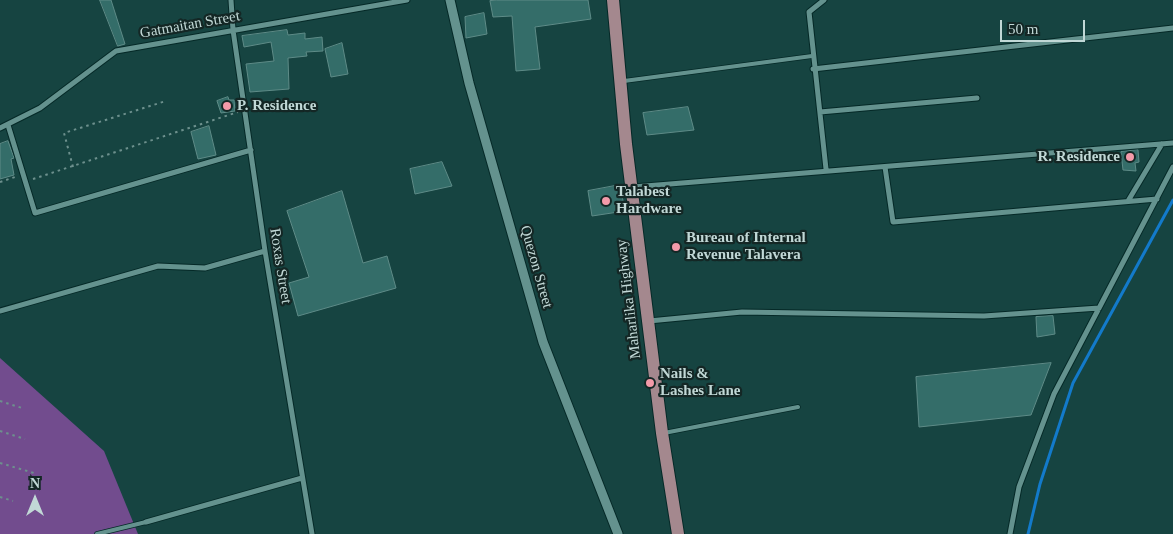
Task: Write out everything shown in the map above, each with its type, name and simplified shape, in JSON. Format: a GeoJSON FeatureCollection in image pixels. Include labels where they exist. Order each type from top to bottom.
{"type":"FeatureCollection","features":[{"type":"Feature","properties":{"kind":"main road","name":"Maharlika Highway"},"geometry":{"type":"LineString","coordinates":[[613,0],[619,82],[648,322],[662,433],[678,534]]}},
{"type":"Feature","properties":{"kind":"street","name":"Roxas Street"},"geometry":{"type":"LineString","coordinates":[[231,0],[233,30],[265,251],[312,534]]}},
{"type":"Feature","properties":{"kind":"street","name":"Gatmaitan Street"},"geometry":{"type":"LineString","coordinates":[[0,128],[8,126],[40,108],[116,51],[407,0]]}},
{"type":"Feature","properties":{"kind":"street","name":"Quezon Street"},"geometry":{"type":"LineString","coordinates":[[450,0],[469,83],[543,342],[618,534]]}},
{"type":"Feature","properties":{"kind":"street"},"geometry":{"type":"LineString","coordinates":[[824,0],[809,12],[812,56],[826,169]]}},
{"type":"Feature","properties":{"kind":"street"},"geometry":{"type":"LineString","coordinates":[[814,69],[1173,28]]}},
{"type":"Feature","properties":{"kind":"street"},"geometry":{"type":"LineString","coordinates":[[820,112],[977,98]]}},
{"type":"Feature","properties":{"kind":"street"},"geometry":{"type":"LineString","coordinates":[[8,126],[35,213],[250,150]]}},
{"type":"Feature","properties":{"kind":"street"},"geometry":{"type":"LineString","coordinates":[[632,187],[826,169],[885,167],[1173,143]]}},
{"type":"Feature","properties":{"kind":"street"},"geometry":{"type":"LineString","coordinates":[[1128,201],[1162,144]]}},
{"type":"Feature","properties":{"kind":"street"},"geometry":{"type":"LineString","coordinates":[[885,167],[893,222],[1157,199]]}},
{"type":"Feature","properties":{"kind":"street"},"geometry":{"type":"LineString","coordinates":[[1010,534],[1019,488],[1054,394],[1173,167]]}},
{"type":"Feature","properties":{"kind":"street"},"geometry":{"type":"LineString","coordinates":[[0,311],[158,266],[205,268],[265,251]]}},
{"type":"Feature","properties":{"kind":"street"},"geometry":{"type":"LineString","coordinates":[[648,322],[742,312],[984,316],[1099,308]]}},
{"type":"Feature","properties":{"kind":"street"},"geometry":{"type":"LineString","coordinates":[[146,522],[302,478]]}},
{"type":"Feature","properties":{"kind":"lane"},"geometry":{"type":"LineString","coordinates":[[619,82],[812,56]]}},
{"type":"Feature","properties":{"kind":"lane"},"geometry":{"type":"LineString","coordinates":[[662,433],[798,406]]}},
{"type":"Feature","properties":{"kind":"lane"},"geometry":{"type":"LineString","coordinates":[[97,534],[146,522]]}},
{"type":"Feature","properties":{"kind":"path"},"geometry":{"type":"LineString","coordinates":[[73,167],[64,133],[166,101]]}},
{"type":"Feature","properties":{"kind":"path"},"geometry":{"type":"LineString","coordinates":[[25,182],[245,110]]}},
{"type":"Feature","properties":{"kind":"path"},"geometry":{"type":"LineString","coordinates":[[0,182],[22,175]]}},
{"type":"Feature","properties":{"kind":"path"},"geometry":{"type":"LineString","coordinates":[[0,401],[22,408]]}},
{"type":"Feature","properties":{"kind":"path"},"geometry":{"type":"LineString","coordinates":[[0,431],[25,439]]}},
{"type":"Feature","properties":{"kind":"path"},"geometry":{"type":"LineString","coordinates":[[0,463],[34,473]]}},
{"type":"Feature","properties":{"kind":"path"},"geometry":{"type":"LineString","coordinates":[[0,497],[13,501]]}},
{"type":"Feature","properties":{"kind":"shaded area"},"geometry":{"type":"Polygon","coordinates":[[[0,358],[104,451],[138,534],[0,534],[0,358]]]}},
{"type":"Feature","properties":{"kind":"building"},"geometry":{"type":"Polygon","coordinates":[[[100,0],[111,0],[125,44],[118,46],[100,0]]]}},
{"type":"Feature","properties":{"kind":"building"},"geometry":{"type":"Polygon","coordinates":[[[588,0],[591,19],[535,27],[540,69],[516,71],[512,16],[493,17],[490,1],[588,0]]]}},
{"type":"Feature","properties":{"kind":"building"},"geometry":{"type":"Polygon","coordinates":[[[484,13],[487,34],[466,38],[465,17],[484,13]]]}},
{"type":"Feature","properties":{"kind":"building"},"geometry":{"type":"Polygon","coordinates":[[[287,30],[288,35],[305,33],[305,39],[322,37],[323,51],[306,52],[307,56],[288,58],[289,89],[250,92],[246,64],[274,61],[271,42],[244,47],[242,36],[287,30]]]}},
{"type":"Feature","properties":{"kind":"building"},"geometry":{"type":"Polygon","coordinates":[[[342,43],[348,74],[331,77],[325,49],[342,43]]]}},
{"type":"Feature","properties":{"kind":"building","name":"P. Residence"},"geometry":{"type":"Polygon","coordinates":[[[228,97],[229,100],[234,100],[235,111],[221,113],[217,101],[228,97]]]}},
{"type":"Feature","properties":{"kind":"building"},"geometry":{"type":"Polygon","coordinates":[[[688,107],[694,130],[647,135],[643,113],[688,107]]]}},
{"type":"Feature","properties":{"kind":"building"},"geometry":{"type":"Polygon","coordinates":[[[209,126],[216,155],[198,159],[191,132],[209,126]]]}},
{"type":"Feature","properties":{"kind":"building"},"geometry":{"type":"Polygon","coordinates":[[[8,141],[14,158],[11,159],[14,175],[0,179],[0,144],[8,141]]]}},
{"type":"Feature","properties":{"kind":"building","name":"R. Residence"},"geometry":{"type":"Polygon","coordinates":[[[1138,150],[1139,162],[1135,163],[1136,171],[1123,170],[1121,152],[1138,150]]]}},
{"type":"Feature","properties":{"kind":"building"},"geometry":{"type":"Polygon","coordinates":[[[442,162],[452,186],[415,194],[410,169],[442,162]]]}},
{"type":"Feature","properties":{"kind":"building","name":"Talabest Hardware"},"geometry":{"type":"Polygon","coordinates":[[[620,185],[625,211],[592,216],[588,191],[620,185]]]}},
{"type":"Feature","properties":{"kind":"building"},"geometry":{"type":"Polygon","coordinates":[[[342,191],[363,263],[387,256],[396,288],[298,316],[289,283],[309,277],[287,211],[342,191]]]}},
{"type":"Feature","properties":{"kind":"building"},"geometry":{"type":"Polygon","coordinates":[[[1053,316],[1055,334],[1037,337],[1036,317],[1053,316]]]}},
{"type":"Feature","properties":{"kind":"building"},"geometry":{"type":"Polygon","coordinates":[[[1051,363],[1031,415],[919,427],[916,377],[1051,363]]]}},
{"type":"Feature","properties":{"kind":"waterway"},"geometry":{"type":"LineString","coordinates":[[1028,534],[1040,484],[1073,383],[1173,200]]}},
{"type":"Feature","properties":{"kind":"place","name":"P. Residence"},"geometry":{"type":"Point","coordinates":[227,106]}},
{"type":"Feature","properties":{"kind":"place","name":"R. Residence"},"geometry":{"type":"Point","coordinates":[1130,157]}},
{"type":"Feature","properties":{"kind":"place","name":"Talabest Hardware"},"geometry":{"type":"Point","coordinates":[606,201]}},
{"type":"Feature","properties":{"kind":"place","name":"Bureau of Internal Revenue Talavera"},"geometry":{"type":"Point","coordinates":[676,247]}},
{"type":"Feature","properties":{"kind":"place","name":"Nails & Lashes Lane"},"geometry":{"type":"Point","coordinates":[650,383]}}]}
